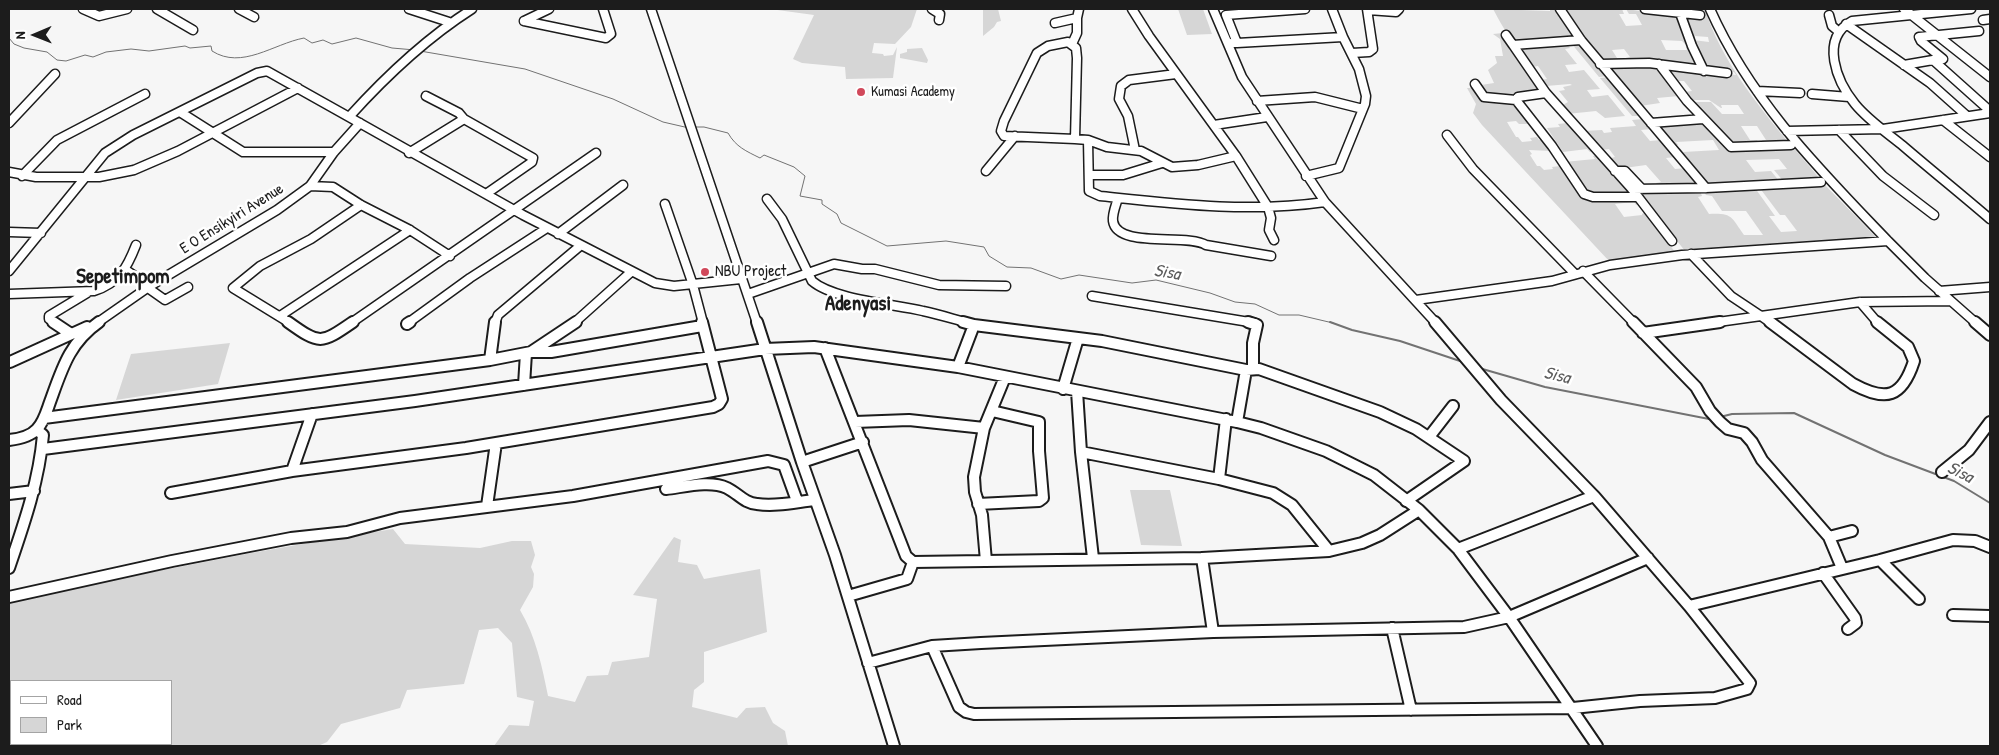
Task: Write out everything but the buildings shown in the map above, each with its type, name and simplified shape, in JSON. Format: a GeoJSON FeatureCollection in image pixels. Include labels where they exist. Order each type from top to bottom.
{"type":"FeatureCollection","features":[{"type":"Feature","properties":{"kind":"street"},"geometry":{"type":"LineString","coordinates":[[84,9],[98,16],[127,9]]}},
{"type":"Feature","properties":{"kind":"street"},"geometry":{"type":"LineString","coordinates":[[157,9],[193,30]]}},
{"type":"Feature","properties":{"kind":"street"},"geometry":{"type":"LineString","coordinates":[[239,9],[254,17]]}},
{"type":"Feature","properties":{"kind":"street"},"geometry":{"type":"LineString","coordinates":[[409,9],[449,22]]}},
{"type":"Feature","properties":{"kind":"street"},"geometry":{"type":"LineString","coordinates":[[349,117],[416,50],[449,22],[472,9]]}},
{"type":"Feature","properties":{"kind":"street"},"geometry":{"type":"LineString","coordinates":[[549,9],[524,22],[606,38],[611,34],[603,9]]}},
{"type":"Feature","properties":{"kind":"street"},"geometry":{"type":"LineString","coordinates":[[651,9],[848,596],[894,746]]}},
{"type":"Feature","properties":{"kind":"street"},"geometry":{"type":"LineString","coordinates":[[932,9],[940,14],[939,20]]}},
{"type":"Feature","properties":{"kind":"street"},"geometry":{"type":"LineString","coordinates":[[1072,44],[1078,28],[1077,18],[1079,9]]}},
{"type":"Feature","properties":{"kind":"street"},"geometry":{"type":"LineString","coordinates":[[1132,9],[1176,74],[1236,156],[1268,207],[1271,218],[1269,230],[1274,240]]}},
{"type":"Feature","properties":{"kind":"street"},"geometry":{"type":"LineString","coordinates":[[1215,12],[1226,15],[1305,9]]}},
{"type":"Feature","properties":{"kind":"street"},"geometry":{"type":"LineString","coordinates":[[1306,176],[1339,168],[1363,110],[1366,96],[1352,53],[1343,37],[1332,9]]}},
{"type":"Feature","properties":{"kind":"street"},"geometry":{"type":"LineString","coordinates":[[1352,53],[1369,52],[1373,49],[1368,9],[1396,12],[1399,9]]}},
{"type":"Feature","properties":{"kind":"street"},"geometry":{"type":"LineString","coordinates":[[1560,9],[1600,64],[1706,188]]}},
{"type":"Feature","properties":{"kind":"street"},"geometry":{"type":"LineString","coordinates":[[1645,9],[1700,15]]}},
{"type":"Feature","properties":{"kind":"street"},"geometry":{"type":"LineString","coordinates":[[1710,9],[1720,35],[1757,91],[1787,131],[1888,241],[1939,291],[1990,335]]}},
{"type":"Feature","properties":{"kind":"street"},"geometry":{"type":"LineString","coordinates":[[1904,9],[1990,77]]}},
{"type":"Feature","properties":{"kind":"street"},"geometry":{"type":"LineString","coordinates":[[1972,9],[1858,20],[1846,24],[1838,31],[1832,55],[1838,78],[1849,97],[1883,129],[1990,219]]}},
{"type":"Feature","properties":{"kind":"street"},"geometry":{"type":"LineString","coordinates":[[932,646],[959,706],[966,712],[974,714],[1573,708],[1640,700],[1716,698],[1736,694],[1747,689],[1750,683],[1689,606],[1594,496],[1475,371],[1416,300],[1325,202],[1242,77],[1226,44],[1215,12]]}},
{"type":"Feature","properties":{"kind":"street"},"geometry":{"type":"LineString","coordinates":[[1680,13],[1692,46],[1704,70]]}},
{"type":"Feature","properties":{"kind":"street"},"geometry":{"type":"LineString","coordinates":[[1226,15],[1237,43]]}},
{"type":"Feature","properties":{"kind":"street"},"geometry":{"type":"LineString","coordinates":[[1829,15],[1832,26],[1838,31]]}},
{"type":"Feature","properties":{"kind":"street"},"geometry":{"type":"LineString","coordinates":[[1055,23],[1077,18]]}},
{"type":"Feature","properties":{"kind":"street"},"geometry":{"type":"LineString","coordinates":[[1983,20],[1990,20]]}},
{"type":"Feature","properties":{"kind":"street"},"geometry":{"type":"LineString","coordinates":[[1846,24],[1930,83],[1967,116]]}},
{"type":"Feature","properties":{"kind":"street"},"geometry":{"type":"LineString","coordinates":[[1943,59],[1918,39],[1920,37],[1979,31]]}},
{"type":"Feature","properties":{"kind":"street"},"geometry":{"type":"LineString","coordinates":[[1506,35],[1546,93],[1632,189],[1674,243],[1730,296],[1761,316],[1830,368],[1863,390],[1871,394],[1884,395],[1898,389],[1908,379],[1914,361],[1908,347],[1880,324],[1860,302]]}},
{"type":"Feature","properties":{"kind":"street"},"geometry":{"type":"LineString","coordinates":[[1226,44],[1343,37]]}},
{"type":"Feature","properties":{"kind":"street"},"geometry":{"type":"LineString","coordinates":[[1513,45],[1581,40]]}},
{"type":"Feature","properties":{"kind":"street"},"geometry":{"type":"LineString","coordinates":[[1075,140],[1077,58],[1076,48],[1068,42],[1048,46],[1036,53],[1004,120],[1001,131],[1004,136],[1075,140],[1088,140],[1102,146],[1142,151],[1162,163],[1180,168],[1236,156]]}},
{"type":"Feature","properties":{"kind":"street"},"geometry":{"type":"LineString","coordinates":[[1904,65],[1965,56]]}},
{"type":"Feature","properties":{"kind":"street"},"geometry":{"type":"LineString","coordinates":[[1933,60],[1990,112]]}},
{"type":"Feature","properties":{"kind":"street"},"geometry":{"type":"LineString","coordinates":[[1600,64],[1659,64],[1727,73]]}},
{"type":"Feature","properties":{"kind":"street"},"geometry":{"type":"LineString","coordinates":[[1659,64],[1670,81],[1703,119],[1731,147],[1791,145]]}},
{"type":"Feature","properties":{"kind":"street"},"geometry":{"type":"LineString","coordinates":[[9,271],[105,153],[118,144],[180,112],[262,71],[267,71],[514,210],[631,272],[665,286],[693,285],[741,278]]}},
{"type":"Feature","properties":{"kind":"street"},"geometry":{"type":"LineString","coordinates":[[9,123],[55,74]]}},
{"type":"Feature","properties":{"kind":"street"},"geometry":{"type":"LineString","coordinates":[[1135,150],[1128,116],[1119,99],[1121,86],[1129,80],[1176,74]]}},
{"type":"Feature","properties":{"kind":"street"},"geometry":{"type":"LineString","coordinates":[[1474,84],[1484,97],[1516,100],[1518,97],[1546,93]]}},
{"type":"Feature","properties":{"kind":"street"},"geometry":{"type":"LineString","coordinates":[[9,172],[22,176],[84,178],[107,176],[134,170],[178,151],[298,88]]}},
{"type":"Feature","properties":{"kind":"street"},"geometry":{"type":"LineString","coordinates":[[1757,91],[1800,93]]}},
{"type":"Feature","properties":{"kind":"street"},"geometry":{"type":"LineString","coordinates":[[22,176],[57,140],[145,94]]}},
{"type":"Feature","properties":{"kind":"street"},"geometry":{"type":"LineString","coordinates":[[1812,94],[1849,97]]}},
{"type":"Feature","properties":{"kind":"street"},"geometry":{"type":"LineString","coordinates":[[426,96],[459,113],[464,120],[533,158],[532,162],[486,194]]}},
{"type":"Feature","properties":{"kind":"street"},"geometry":{"type":"LineString","coordinates":[[1257,101],[1315,97],[1363,110]]}},
{"type":"Feature","properties":{"kind":"street"},"geometry":{"type":"LineString","coordinates":[[1516,100],[1552,146],[1584,194],[1593,197],[1638,197]]}},
{"type":"Feature","properties":{"kind":"street"},"geometry":{"type":"LineString","coordinates":[[180,112],[214,132],[240,151],[247,153],[334,152]]}},
{"type":"Feature","properties":{"kind":"street"},"geometry":{"type":"LineString","coordinates":[[1787,131],[1883,129],[1990,112]]}},
{"type":"Feature","properties":{"kind":"street"},"geometry":{"type":"LineString","coordinates":[[1214,125],[1267,117]]}},
{"type":"Feature","properties":{"kind":"street"},"geometry":{"type":"LineString","coordinates":[[1651,123],[1703,119]]}},
{"type":"Feature","properties":{"kind":"street"},"geometry":{"type":"LineString","coordinates":[[409,152],[464,120]]}},
{"type":"Feature","properties":{"kind":"street"},"geometry":{"type":"LineString","coordinates":[[1943,120],[1990,157]]}},
{"type":"Feature","properties":{"kind":"street","name":"E O Ensikyiri Avenue"},"geometry":{"type":"LineString","coordinates":[[37,430],[44,418],[66,357],[75,343],[96,323],[149,287],[244,232],[310,186],[334,152],[360,123]]}},
{"type":"Feature","properties":{"kind":"street"},"geometry":{"type":"LineString","coordinates":[[1839,130],[1857,152],[1917,204],[1934,215]]}},
{"type":"Feature","properties":{"kind":"street"},"geometry":{"type":"LineString","coordinates":[[1447,135],[1473,169],[1696,386],[1710,411],[1720,422],[1728,429],[1744,433],[1752,442],[1762,460],[1829,537],[1842,568]]}},
{"type":"Feature","properties":{"kind":"street"},"geometry":{"type":"LineString","coordinates":[[986,171],[1014,136]]}},
{"type":"Feature","properties":{"kind":"street"},"geometry":{"type":"LineString","coordinates":[[1088,140],[1090,190],[1093,194],[1189,207],[1236,210],[1268,207],[1294,208],[1325,202]]}},
{"type":"Feature","properties":{"kind":"street"},"geometry":{"type":"LineString","coordinates":[[361,205],[310,239],[260,266],[233,287],[311,338],[325,340],[450,256],[596,153]]}},
{"type":"Feature","properties":{"kind":"street"},"geometry":{"type":"LineString","coordinates":[[1089,174],[1124,175],[1162,163]]}},
{"type":"Feature","properties":{"kind":"street"},"geometry":{"type":"LineString","coordinates":[[1615,171],[1625,171],[1642,189]]}},
{"type":"Feature","properties":{"kind":"street"},"geometry":{"type":"LineString","coordinates":[[1632,189],[1706,188],[1821,182]]}},
{"type":"Feature","properties":{"kind":"street"},"geometry":{"type":"LineString","coordinates":[[558,234],[623,185]]}},
{"type":"Feature","properties":{"kind":"street"},"geometry":{"type":"LineString","coordinates":[[310,186],[332,187],[361,205],[410,230],[450,256]]}},
{"type":"Feature","properties":{"kind":"street"},"geometry":{"type":"LineString","coordinates":[[1118,198],[1113,221],[1114,226],[1121,234],[1154,239],[1198,241],[1206,245],[1270,256]]}},
{"type":"Feature","properties":{"kind":"street"},"geometry":{"type":"LineString","coordinates":[[767,199],[782,219],[812,282],[819,287],[856,298],[925,311],[974,325],[1128,346],[1250,370],[1259,368],[1380,412],[1428,437],[1464,461],[1406,501]]}},
{"type":"Feature","properties":{"kind":"street"},"geometry":{"type":"LineString","coordinates":[[171,493],[292,471],[496,443],[719,404],[722,399],[693,285],[665,204]]}},
{"type":"Feature","properties":{"kind":"street"},"geometry":{"type":"LineString","coordinates":[[407,324],[470,278],[547,228]]}},
{"type":"Feature","properties":{"kind":"street"},"geometry":{"type":"LineString","coordinates":[[280,316],[410,230]]}},
{"type":"Feature","properties":{"kind":"street"},"geometry":{"type":"LineString","coordinates":[[9,232],[41,233]]}},
{"type":"Feature","properties":{"kind":"street"},"geometry":{"type":"LineString","coordinates":[[1416,300],[1538,284],[1579,272],[1687,254],[1888,241]]}},
{"type":"Feature","properties":{"kind":"street"},"geometry":{"type":"LineString","coordinates":[[9,294],[90,292],[100,290],[116,281],[126,270],[136,245]]}},
{"type":"Feature","properties":{"kind":"street"},"geometry":{"type":"LineString","coordinates":[[490,360],[495,321],[498,314],[580,246]]}},
{"type":"Feature","properties":{"kind":"street"},"geometry":{"type":"LineString","coordinates":[[748,294],[834,264],[862,270],[875,269],[939,285],[1006,286]]}},
{"type":"Feature","properties":{"kind":"street"},"geometry":{"type":"LineString","coordinates":[[126,270],[165,300],[188,287]]}},
{"type":"Feature","properties":{"kind":"street"},"geometry":{"type":"LineString","coordinates":[[524,384],[528,353],[577,321],[631,272]]}},
{"type":"Feature","properties":{"kind":"street"},"geometry":{"type":"LineString","coordinates":[[1939,291],[1990,287]]}},
{"type":"Feature","properties":{"kind":"street"},"geometry":{"type":"LineString","coordinates":[[71,334],[50,320],[49,316],[90,292]]}},
{"type":"Feature","properties":{"kind":"street"},"geometry":{"type":"LineString","coordinates":[[1092,296],[1255,323],[1257,325],[1250,370],[1237,422]]}},
{"type":"Feature","properties":{"kind":"street"},"geometry":{"type":"LineString","coordinates":[[1643,333],[1860,302],[1950,300]]}},
{"type":"Feature","properties":{"kind":"street"},"geometry":{"type":"LineString","coordinates":[[10,362],[96,323]]}},
{"type":"Feature","properties":{"kind":"street"},"geometry":{"type":"LineString","coordinates":[[958,367],[974,325]]}},
{"type":"Feature","properties":{"kind":"street"},"geometry":{"type":"LineString","coordinates":[[44,418],[490,360],[528,353],[551,352],[702,326]]}},
{"type":"Feature","properties":{"kind":"street"},"geometry":{"type":"LineString","coordinates":[[1063,388],[1078,338]]}},
{"type":"Feature","properties":{"kind":"street"},"geometry":{"type":"LineString","coordinates":[[825,348],[906,556],[914,562],[1093,558],[1202,558],[1329,551],[1362,543],[1380,535],[1419,510]]}},
{"type":"Feature","properties":{"kind":"street"},"geometry":{"type":"LineString","coordinates":[[43,449],[415,401],[765,349],[825,348],[958,367],[1226,419],[1261,428],[1326,451],[1374,474],[1419,510],[1458,550],[1509,617],[1573,708],[1597,746]]}},
{"type":"Feature","properties":{"kind":"street"},"geometry":{"type":"LineString","coordinates":[[986,560],[982,515],[978,504],[974,477],[984,428],[1005,377]]}},
{"type":"Feature","properties":{"kind":"street"},"geometry":{"type":"LineString","coordinates":[[1077,391],[1081,452],[1093,558]]}},
{"type":"Feature","properties":{"kind":"street"},"geometry":{"type":"LineString","coordinates":[[1428,437],[1453,406]]}},
{"type":"Feature","properties":{"kind":"street"},"geometry":{"type":"LineString","coordinates":[[978,504],[1039,501],[1043,498],[1039,451],[1040,426],[1038,422],[992,411]]}},
{"type":"Feature","properties":{"kind":"street"},"geometry":{"type":"LineString","coordinates":[[292,471],[312,414]]}},
{"type":"Feature","properties":{"kind":"street"},"geometry":{"type":"LineString","coordinates":[[1219,479],[1226,419]]}},
{"type":"Feature","properties":{"kind":"street"},"geometry":{"type":"LineString","coordinates":[[855,422],[909,420],[984,428]]}},
{"type":"Feature","properties":{"kind":"street"},"geometry":{"type":"LineString","coordinates":[[1942,472],[1961,458],[1982,436],[1990,422]]}},
{"type":"Feature","properties":{"kind":"street"},"geometry":{"type":"LineString","coordinates":[[9,440],[22,438],[37,430],[43,436],[43,449],[34,490],[9,568]]}},
{"type":"Feature","properties":{"kind":"street"},"geometry":{"type":"LineString","coordinates":[[802,462],[863,442]]}},
{"type":"Feature","properties":{"kind":"street"},"geometry":{"type":"LineString","coordinates":[[487,506],[496,443]]}},
{"type":"Feature","properties":{"kind":"street"},"geometry":{"type":"LineString","coordinates":[[1081,452],[1250,486],[1283,498],[1292,505],[1329,551]]}},
{"type":"Feature","properties":{"kind":"street"},"geometry":{"type":"LineString","coordinates":[[9,597],[172,561],[291,538],[347,532],[400,518],[573,496],[768,461],[784,465],[797,502]]}},
{"type":"Feature","properties":{"kind":"street"},"geometry":{"type":"LineString","coordinates":[[666,489],[714,485],[724,487],[738,498],[749,503],[778,504],[815,500]]}},
{"type":"Feature","properties":{"kind":"street"},"geometry":{"type":"LineString","coordinates":[[9,494],[34,490]]}},
{"type":"Feature","properties":{"kind":"street"},"geometry":{"type":"LineString","coordinates":[[1458,550],[1594,496]]}},
{"type":"Feature","properties":{"kind":"street"},"geometry":{"type":"LineString","coordinates":[[1829,537],[1852,531]]}},
{"type":"Feature","properties":{"kind":"street"},"geometry":{"type":"LineString","coordinates":[[1689,606],[1880,560],[1953,540],[1975,540],[1990,546]]}},
{"type":"Feature","properties":{"kind":"street"},"geometry":{"type":"LineString","coordinates":[[1202,558],[1213,632]]}},
{"type":"Feature","properties":{"kind":"street"},"geometry":{"type":"LineString","coordinates":[[868,664],[932,646],[1213,632],[1464,627],[1509,617],[1648,558]]}},
{"type":"Feature","properties":{"kind":"street"},"geometry":{"type":"LineString","coordinates":[[1880,560],[1919,600]]}},
{"type":"Feature","properties":{"kind":"street"},"geometry":{"type":"LineString","coordinates":[[848,596],[907,579],[914,562]]}},
{"type":"Feature","properties":{"kind":"street"},"geometry":{"type":"LineString","coordinates":[[1823,573],[1855,618],[1856,623],[1848,629]]}},
{"type":"Feature","properties":{"kind":"street"},"geometry":{"type":"LineString","coordinates":[[1953,615],[1990,616]]}},
{"type":"Feature","properties":{"kind":"street"},"geometry":{"type":"LineString","coordinates":[[1392,628],[1411,710]]}},
{"type":"Feature","properties":{"kind":"green space"},"geometry":{"type":"Polygon","coordinates":[[[770,9],[917,9],[911,27],[895,44],[874,43],[872,53],[883,54],[884,56],[893,55],[897,47],[893,78],[846,79],[845,67],[802,63],[793,59],[814,15],[770,9]]]}},
{"type":"Feature","properties":{"kind":"green space"},"geometry":{"type":"Polygon","coordinates":[[[983,9],[998,9],[1001,21],[997,22],[983,36],[983,9]]]}},
{"type":"Feature","properties":{"kind":"green space"},"geometry":{"type":"Polygon","coordinates":[[[1178,9],[1203,9],[1212,34],[1187,35],[1178,9]]]}},
{"type":"Feature","properties":{"kind":"green space"},"geometry":{"type":"Polygon","coordinates":[[[1493,9],[1550,11],[1550,9],[1558,9],[1576,37],[1520,43],[1511,37],[1493,9]]]}},
{"type":"Feature","properties":{"kind":"green space"},"geometry":{"type":"Polygon","coordinates":[[[1562,9],[1622,9],[1624,14],[1619,14],[1626,26],[1642,25],[1636,14],[1629,14],[1626,9],[1676,16],[1688,45],[1682,41],[1661,40],[1666,50],[1687,50],[1686,47],[1689,47],[1699,68],[1628,60],[1626,58],[1630,57],[1624,49],[1612,50],[1617,58],[1622,58],[1625,61],[1601,62],[1562,9]]]}},
{"type":"Feature","properties":{"kind":"green space"},"geometry":{"type":"Polygon","coordinates":[[[1683,9],[1705,9],[1729,62],[1752,96],[1789,143],[1764,144],[1762,140],[1766,140],[1757,126],[1741,126],[1750,140],[1757,140],[1760,144],[1732,143],[1692,102],[1711,102],[1722,114],[1744,114],[1738,105],[1721,105],[1721,108],[1709,100],[1690,100],[1684,92],[1692,91],[1684,81],[1676,81],[1665,67],[1736,75],[1734,72],[1716,70],[1704,65],[1693,40],[1709,42],[1708,37],[1695,36],[1695,39],[1691,38],[1684,21],[1685,12],[1683,9]]]}},
{"type":"Feature","properties":{"kind":"green space"},"geometry":{"type":"Polygon","coordinates":[[[1503,33],[1542,89],[1540,92],[1488,96],[1479,88],[1481,85],[1494,83],[1488,70],[1497,63],[1495,56],[1503,56],[1500,39],[1493,34],[1503,33]]]}},
{"type":"Feature","properties":{"kind":"green space"},"geometry":{"type":"Polygon","coordinates":[[[1566,43],[1570,48],[1565,49],[1577,64],[1565,65],[1569,72],[1584,70],[1600,89],[1587,90],[1592,97],[1608,95],[1625,116],[1605,118],[1596,111],[1567,114],[1561,106],[1568,102],[1559,91],[1565,90],[1563,87],[1572,85],[1546,86],[1541,80],[1547,79],[1538,66],[1532,67],[1524,56],[1523,47],[1566,43]]]}},
{"type":"Feature","properties":{"kind":"green space"},"geometry":{"type":"Polygon","coordinates":[[[1571,43],[1581,44],[1607,76],[1599,77],[1571,43]]]}},
{"type":"Feature","properties":{"kind":"green space"},"geometry":{"type":"Polygon","coordinates":[[[922,48],[928,60],[927,63],[900,58],[900,54],[907,52],[907,49],[922,48]]]}},
{"type":"Feature","properties":{"kind":"green space"},"geometry":{"type":"Polygon","coordinates":[[[1656,66],[1679,96],[1657,98],[1660,103],[1640,106],[1608,67],[1656,66]]]}},
{"type":"Feature","properties":{"kind":"green space"},"geometry":{"type":"Polygon","coordinates":[[[1609,77],[1641,116],[1632,116],[1600,78],[1609,77]]]}},
{"type":"Feature","properties":{"kind":"green space"},"geometry":{"type":"Polygon","coordinates":[[[1467,88],[1474,88],[1482,98],[1511,102],[1528,120],[1526,120],[1528,124],[1519,124],[1516,121],[1507,122],[1516,137],[1522,142],[1532,141],[1530,138],[1537,137],[1539,140],[1544,140],[1551,151],[1529,150],[1537,166],[1544,170],[1560,166],[1583,197],[1637,201],[1639,204],[1636,205],[1634,202],[1615,204],[1624,217],[1642,215],[1645,212],[1675,252],[1609,261],[1482,125],[1473,113],[1476,104],[1467,88]]]}},
{"type":"Feature","properties":{"kind":"green space"},"geometry":{"type":"Polygon","coordinates":[[[1643,119],[1652,129],[1641,130],[1650,141],[1661,140],[1676,157],[1666,158],[1675,169],[1686,168],[1696,181],[1696,185],[1658,186],[1656,183],[1661,182],[1646,165],[1617,169],[1608,159],[1615,157],[1609,149],[1601,150],[1583,131],[1602,130],[1604,133],[1612,132],[1610,128],[1636,126],[1632,120],[1643,119]]]}},
{"type":"Feature","properties":{"kind":"green space"},"geometry":{"type":"Polygon","coordinates":[[[1702,122],[1725,148],[1734,151],[1794,148],[1821,180],[1784,182],[1774,170],[1787,169],[1779,159],[1746,160],[1755,172],[1771,171],[1780,182],[1709,185],[1675,148],[1680,148],[1683,152],[1719,150],[1713,140],[1676,142],[1678,145],[1673,146],[1657,125],[1702,122]]]}},
{"type":"Feature","properties":{"kind":"green space"},"geometry":{"type":"Polygon","coordinates":[[[1568,123],[1593,151],[1590,152],[1587,149],[1563,152],[1547,128],[1560,127],[1558,124],[1568,123]]]}},
{"type":"Feature","properties":{"kind":"green space"},"geometry":{"type":"Polygon","coordinates":[[[1597,155],[1632,194],[1586,193],[1564,162],[1595,159],[1593,156],[1597,155]]]}},
{"type":"Feature","properties":{"kind":"green space"},"geometry":{"type":"Polygon","coordinates":[[[1825,185],[1876,237],[1685,251],[1639,193],[1641,191],[1700,191],[1702,196],[1698,197],[1709,214],[1723,214],[1731,217],[1744,235],[1763,235],[1746,211],[1722,211],[1712,196],[1706,195],[1704,192],[1755,188],[1775,216],[1769,216],[1781,232],[1797,231],[1785,215],[1780,215],[1759,187],[1825,185]]]}},
{"type":"Feature","properties":{"kind":"green space"},"geometry":{"type":"Polygon","coordinates":[[[230,343],[218,384],[116,400],[131,354],[230,343]]]}},
{"type":"Feature","properties":{"kind":"green space"},"geometry":{"type":"Polygon","coordinates":[[[1130,490],[1170,490],[1182,546],[1141,545],[1130,490]]]}},
{"type":"Feature","properties":{"kind":"green space"},"geometry":{"type":"Polygon","coordinates":[[[393,529],[405,544],[480,548],[512,541],[531,541],[535,555],[531,567],[534,574],[533,587],[520,610],[534,641],[548,696],[575,702],[587,676],[608,675],[612,662],[649,657],[657,599],[633,595],[674,537],[681,540],[678,562],[697,565],[704,579],[760,569],[767,632],[704,652],[704,682],[694,690],[692,707],[737,718],[746,708],[765,707],[773,723],[785,731],[788,746],[494,746],[509,725],[529,726],[534,701],[517,697],[512,643],[498,628],[479,630],[464,684],[407,690],[400,708],[341,724],[327,742],[318,746],[95,746],[172,745],[172,680],[10,680],[10,745],[80,745],[9,746],[9,603],[104,582],[296,545],[393,529]]]}},
{"type":"Feature","properties":{"kind":"waterway"},"geometry":{"type":"LineString","coordinates":[[9,38],[14,44],[24,48],[47,52],[57,60],[66,61],[85,55],[93,57],[106,52],[131,49],[149,51],[185,46],[190,48],[211,46],[212,51],[223,56],[246,57],[304,38],[312,43],[323,40],[332,44],[356,38],[392,48],[415,50]]}},
{"type":"Feature","properties":{"kind":"waterway"},"geometry":{"type":"LineString","coordinates":[[420,51],[525,69],[613,99],[663,122],[689,128]]}},
{"type":"Feature","properties":{"kind":"waterway"},"geometry":{"type":"LineString","coordinates":[[694,127],[704,127],[728,133],[738,145],[750,153],[760,158],[764,155],[794,167],[805,176],[800,196],[822,200],[822,204],[837,214],[841,223],[887,246],[946,241],[984,247],[989,256],[1007,267],[1031,268],[1061,279],[1079,275],[1132,283],[1156,280],[1210,293],[1235,302],[1255,304],[1279,315],[1299,315],[1332,323]]}},
{"type":"Feature","properties":{"kind":"waterway","name":"Sisa"},"geometry":{"type":"LineString","coordinates":[[1332,323],[1352,330],[1400,341],[1463,362]]}},
{"type":"Feature","properties":{"kind":"waterway","name":"Sisa"},"geometry":{"type":"LineString","coordinates":[[1479,368],[1545,387],[1709,419],[1713,418]]}},
{"type":"Feature","properties":{"kind":"waterway","name":"Sisa"},"geometry":{"type":"LineString","coordinates":[[1720,417],[1732,414],[1794,413],[1885,455],[1954,481],[1990,503]]}},
{"type":"Feature","properties":{"kind":"place","name":"Kumasi Academy"},"geometry":{"type":"Point","coordinates":[861,92]}},
{"type":"Feature","properties":{"kind":"place","name":"NBU Project"},"geometry":{"type":"Point","coordinates":[705,272]}},
{"type":"Feature","properties":{"kind":"district","name":"Sepetimpom"},"geometry":{"type":"Point","coordinates":[123,277]}},
{"type":"Feature","properties":{"kind":"district","name":"Adenyasi"},"geometry":{"type":"Point","coordinates":[858,304]}}]}
